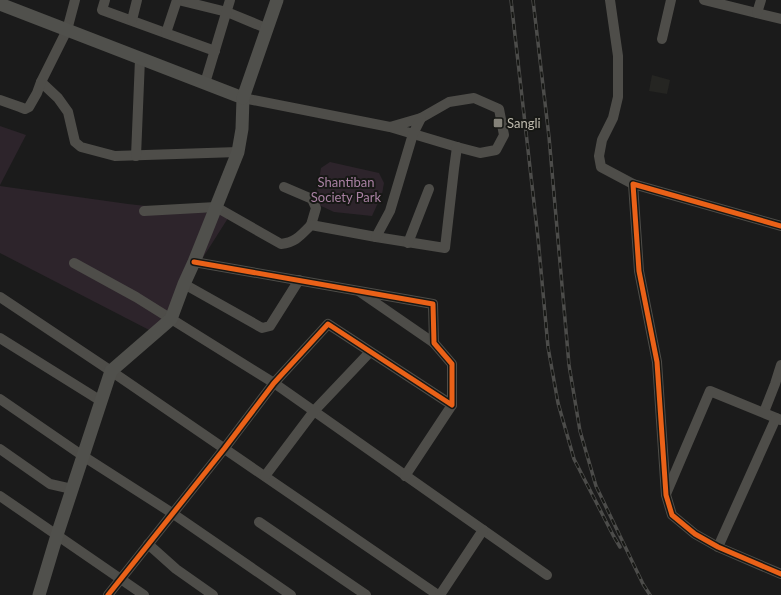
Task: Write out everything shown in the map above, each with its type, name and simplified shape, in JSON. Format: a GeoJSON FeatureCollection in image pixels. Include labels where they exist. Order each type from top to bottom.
{"type":"FeatureCollection","features":[{"type":"Feature","properties":{"kind":"main road"},"geometry":{"type":"LineString","coordinates":[[39,595],[57,535],[111,371],[171,319],[238,152],[242,129],[243,98],[277,0]]}},
{"type":"Feature","properties":{"kind":"main road"},"geometry":{"type":"LineString","coordinates":[[0,4],[243,98]]}},
{"type":"Feature","properties":{"kind":"street"},"geometry":{"type":"LineString","coordinates":[[0,100],[25,109],[29,107],[67,30],[75,0]]}},
{"type":"Feature","properties":{"kind":"street"},"geometry":{"type":"LineString","coordinates":[[105,0],[102,10],[215,51]]}},
{"type":"Feature","properties":{"kind":"street"},"geometry":{"type":"LineString","coordinates":[[132,20],[136,0]]}},
{"type":"Feature","properties":{"kind":"street"},"geometry":{"type":"LineString","coordinates":[[166,33],[177,0],[227,12],[268,29]]}},
{"type":"Feature","properties":{"kind":"street"},"geometry":{"type":"LineString","coordinates":[[205,83],[230,0]]}},
{"type":"Feature","properties":{"kind":"street"},"geometry":{"type":"LineString","coordinates":[[610,0],[618,56],[618,97],[613,118],[602,140],[599,156],[601,167],[633,184],[781,226]]}},
{"type":"Feature","properties":{"kind":"street"},"geometry":{"type":"LineString","coordinates":[[662,38],[671,0]]}},
{"type":"Feature","properties":{"kind":"street"},"geometry":{"type":"LineString","coordinates":[[705,0],[781,19]]}},
{"type":"Feature","properties":{"kind":"street"},"geometry":{"type":"LineString","coordinates":[[757,13],[761,0]]}},
{"type":"Feature","properties":{"kind":"street"},"geometry":{"type":"LineString","coordinates":[[136,156],[140,59]]}},
{"type":"Feature","properties":{"kind":"street"},"geometry":{"type":"LineString","coordinates":[[41,82],[58,98],[68,112],[75,142],[81,147],[115,156],[238,152]]}},
{"type":"Feature","properties":{"kind":"street"},"geometry":{"type":"LineString","coordinates":[[243,98],[390,127],[480,153],[496,150],[504,135],[499,109],[474,98],[449,102],[421,118],[390,127]]}},
{"type":"Feature","properties":{"kind":"street"},"geometry":{"type":"LineString","coordinates":[[376,237],[390,211],[413,134],[421,118]]}},
{"type":"Feature","properties":{"kind":"street"},"geometry":{"type":"LineString","coordinates":[[311,225],[408,243],[445,248],[457,147]]}},
{"type":"Feature","properties":{"kind":"street"},"geometry":{"type":"LineString","coordinates":[[633,184],[639,271],[657,362],[666,495],[672,515],[695,534],[718,547],[781,574]]}},
{"type":"Feature","properties":{"kind":"street"},"geometry":{"type":"LineString","coordinates":[[144,211],[216,207],[281,244],[290,243],[298,238],[311,225],[316,208],[312,199],[284,187]]}},
{"type":"Feature","properties":{"kind":"street"},"geometry":{"type":"LineString","coordinates":[[408,243],[428,189]]}},
{"type":"Feature","properties":{"kind":"street"},"geometry":{"type":"LineString","coordinates":[[194,262],[433,304],[434,343]]}},
{"type":"Feature","properties":{"kind":"street"},"geometry":{"type":"LineString","coordinates":[[74,263],[136,297],[274,383],[547,575]]}},
{"type":"Feature","properties":{"kind":"street"},"geometry":{"type":"LineString","coordinates":[[184,284],[262,328],[270,326],[299,280]]}},
{"type":"Feature","properties":{"kind":"street"},"geometry":{"type":"LineString","coordinates":[[356,290],[434,343],[452,364],[452,405],[406,476]]}},
{"type":"Feature","properties":{"kind":"street"},"geometry":{"type":"LineString","coordinates":[[0,298],[111,371],[439,595],[483,530]]}},
{"type":"Feature","properties":{"kind":"street"},"geometry":{"type":"LineString","coordinates":[[108,595],[274,383],[328,324],[452,405]]}},
{"type":"Feature","properties":{"kind":"street"},"geometry":{"type":"LineString","coordinates":[[0,338],[101,401]]}},
{"type":"Feature","properties":{"kind":"street"},"geometry":{"type":"LineString","coordinates":[[265,476],[314,412],[370,352]]}},
{"type":"Feature","properties":{"kind":"street"},"geometry":{"type":"LineString","coordinates":[[764,412],[781,366]]}},
{"type":"Feature","properties":{"kind":"street"},"geometry":{"type":"LineString","coordinates":[[666,495],[710,391],[779,419],[718,547]]}},
{"type":"Feature","properties":{"kind":"street"},"geometry":{"type":"LineString","coordinates":[[0,399],[83,456],[172,513],[291,595]]}},
{"type":"Feature","properties":{"kind":"street"},"geometry":{"type":"LineString","coordinates":[[0,450],[50,484],[72,489]]}},
{"type":"Feature","properties":{"kind":"street"},"geometry":{"type":"LineString","coordinates":[[0,496],[144,595]]}},
{"type":"Feature","properties":{"kind":"street"},"geometry":{"type":"LineString","coordinates":[[259,522],[366,595]]}},
{"type":"Feature","properties":{"kind":"street"},"geometry":{"type":"LineString","coordinates":[[148,544],[176,569],[213,595]]}},
{"type":"Feature","properties":{"kind":"shaded area"},"geometry":{"type":"Polygon","coordinates":[[[652,75],[670,80],[667,94],[649,91],[652,75]]]}},
{"type":"Feature","properties":{"kind":"green space"},"geometry":{"type":"Polygon","coordinates":[[[0,126],[26,135],[0,185],[0,126]]]}},
{"type":"Feature","properties":{"kind":"green space","name":"Shantiban Society Park"},"geometry":{"type":"Polygon","coordinates":[[[330,162],[379,173],[384,183],[382,194],[372,216],[334,212],[315,203],[321,168],[330,162]]]}},
{"type":"Feature","properties":{"kind":"green space"},"geometry":{"type":"Polygon","coordinates":[[[0,186],[128,204],[230,215],[155,333],[0,253],[0,186]]]}},
{"type":"Feature","properties":{"kind":"railway"},"geometry":{"type":"LineString","coordinates":[[511,0],[538,238],[548,347],[558,403],[574,459],[620,547]]}},
{"type":"Feature","properties":{"kind":"railway"},"geometry":{"type":"LineString","coordinates":[[533,0],[549,137],[569,365],[580,431],[596,486],[643,584],[650,595]]}},
{"type":"Feature","properties":{"kind":"cycle path"},"geometry":{"type":"LineString","coordinates":[[781,226],[633,184],[639,271],[657,362],[666,495],[672,515],[695,534],[718,547],[781,574]]}},
{"type":"Feature","properties":{"kind":"cycle path"},"geometry":{"type":"LineString","coordinates":[[108,595],[224,449],[274,383],[328,324],[452,405],[452,364],[434,343],[433,304],[194,262]]}},
{"type":"Feature","properties":{"kind":"place","name":"Sangli"},"geometry":{"type":"Point","coordinates":[498,123]}}]}
